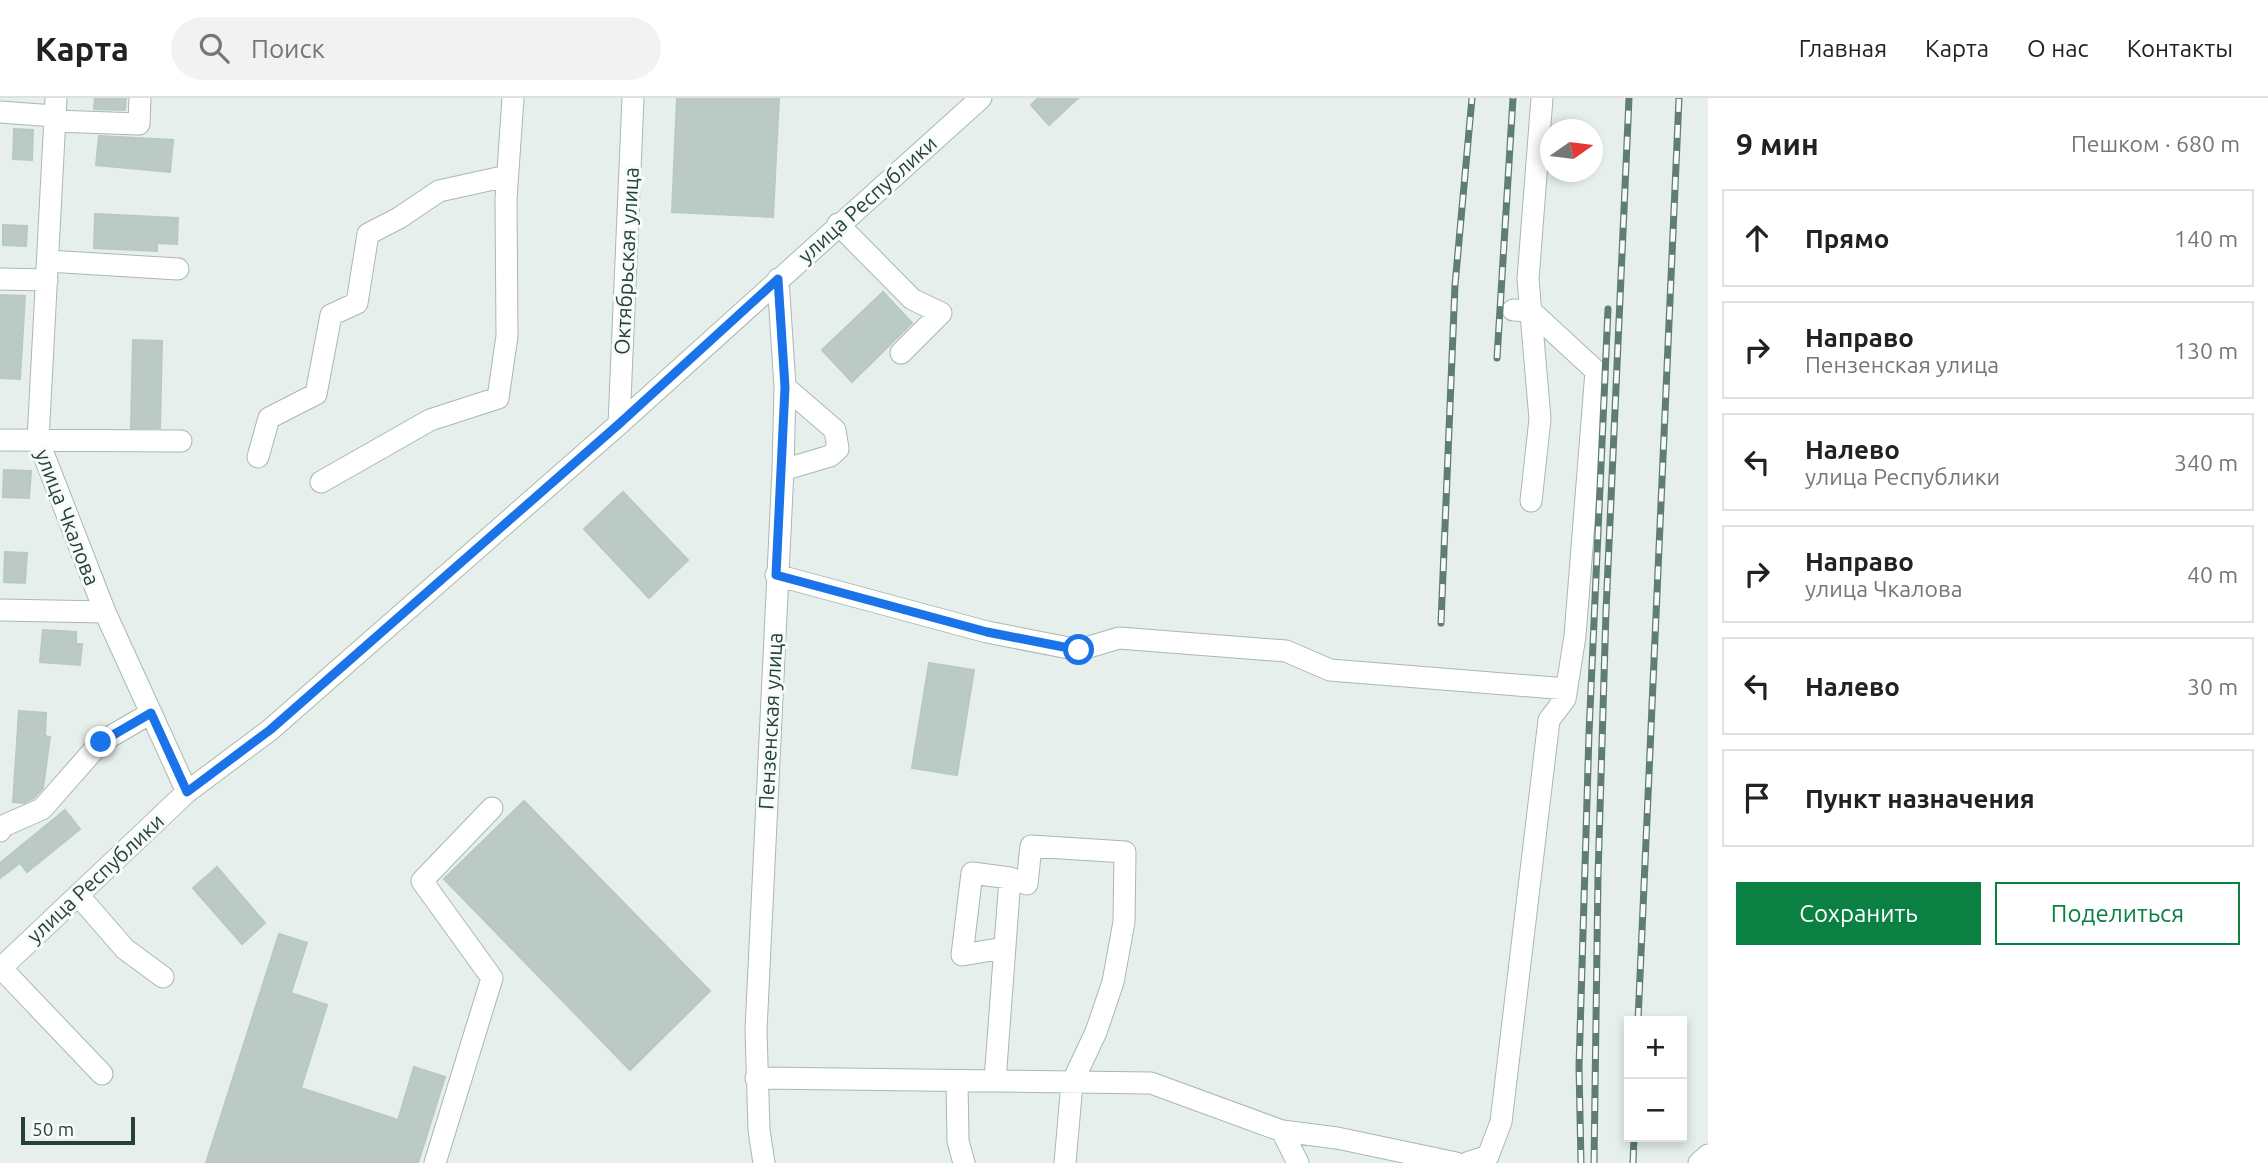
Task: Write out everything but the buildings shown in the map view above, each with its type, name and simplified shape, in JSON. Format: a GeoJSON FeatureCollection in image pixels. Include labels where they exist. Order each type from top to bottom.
{"type":"FeatureCollection","features":[{"type":"Feature","properties":{"kind":"street"},"geometry":{"type":"LineString","coordinates":[[0,112],[55,112],[139,124],[140,98]]}},
{"type":"Feature","properties":{"kind":"street"},"geometry":{"type":"LineString","coordinates":[[321,482],[430,420],[498,398],[507,336],[507,176],[513,98]]}},
{"type":"Feature","properties":{"kind":"street","name":"Октябрьская улица"},"geometry":{"type":"LineString","coordinates":[[619,424],[634,98]]}},
{"type":"Feature","properties":{"kind":"street","name":"улица Республики"},"geometry":{"type":"LineString","coordinates":[[1,968],[187,792],[270,730],[619,424],[981,98]]}},
{"type":"Feature","properties":{"kind":"street"},"geometry":{"type":"LineString","coordinates":[[1531,501],[1540,419],[1522,311],[1528,279],[1542,98]]}},
{"type":"Feature","properties":{"kind":"street","name":"улица Чкалова"},"geometry":{"type":"LineString","coordinates":[[55,112],[38,440],[105,612],[187,792]]}},
{"type":"Feature","properties":{"kind":"street"},"geometry":{"type":"LineString","coordinates":[[258,457],[269,418],[316,394],[331,315],[357,303],[368,234],[399,218],[439,191],[507,176]]}},
{"type":"Feature","properties":{"kind":"street"},"geometry":{"type":"LineString","coordinates":[[838,224],[912,299],[941,313],[901,353]]}},
{"type":"Feature","properties":{"kind":"street"},"geometry":{"type":"LineString","coordinates":[[0,279],[47,271],[178,269]]}},
{"type":"Feature","properties":{"kind":"street","name":"Пензенская улица"},"geometry":{"type":"LineString","coordinates":[[764,1163],[756,1078],[776,575],[783,470],[785,387],[778,279]]}},
{"type":"Feature","properties":{"kind":"street"},"geometry":{"type":"LineString","coordinates":[[1467,1163],[1488,1156],[1501,1122],[1549,720],[1565,699],[1575,636],[1596,371],[1522,311]]}},
{"type":"Feature","properties":{"kind":"street"},"geometry":{"type":"LineString","coordinates":[[783,470],[830,456],[838,449],[839,440],[835,430],[785,387]]}},
{"type":"Feature","properties":{"kind":"street"},"geometry":{"type":"LineString","coordinates":[[0,440],[181,441]]}},
{"type":"Feature","properties":{"kind":"street"},"geometry":{"type":"LineString","coordinates":[[776,575],[987,632],[1079,650],[1119,638],[1286,651],[1330,670],[1567,689]]}},
{"type":"Feature","properties":{"kind":"street"},"geometry":{"type":"LineString","coordinates":[[0,610],[105,612]]}},
{"type":"Feature","properties":{"kind":"street"},"geometry":{"type":"LineString","coordinates":[[0,831],[4,826],[43,809],[101,742],[151,713]]}},
{"type":"Feature","properties":{"kind":"street"},"geometry":{"type":"LineString","coordinates":[[435,1163],[492,978],[422,881],[492,808]]}},
{"type":"Feature","properties":{"kind":"street"},"geometry":{"type":"LineString","coordinates":[[1004,948],[962,955],[972,873],[1010,878],[1027,884],[1031,846],[1125,852],[1124,922],[1112,982],[1096,1032],[1072,1083],[1065,1163]]}},
{"type":"Feature","properties":{"kind":"street"},"geometry":{"type":"LineString","coordinates":[[995,1081],[1010,878]]}},
{"type":"Feature","properties":{"kind":"street"},"geometry":{"type":"LineString","coordinates":[[78,895],[125,949],[163,977]]}},
{"type":"Feature","properties":{"kind":"street"},"geometry":{"type":"LineString","coordinates":[[1,968],[102,1074]]}},
{"type":"Feature","properties":{"kind":"street"},"geometry":{"type":"LineString","coordinates":[[756,1078],[1151,1083],[1282,1131],[1337,1138],[1456,1163]]}},
{"type":"Feature","properties":{"kind":"street"},"geometry":{"type":"LineString","coordinates":[[957,1081],[958,1141],[964,1163]]}},
{"type":"Feature","properties":{"kind":"street"},"geometry":{"type":"LineString","coordinates":[[1282,1131],[1298,1163]]}},
{"type":"Feature","properties":{"kind":"street"},"geometry":{"type":"LineString","coordinates":[[1699,1163],[1708,1155]]}},
{"type":"Feature","properties":{"kind":"railway"},"geometry":{"type":"LineString","coordinates":[[1441,623],[1455,285],[1472,98]]}},
{"type":"Feature","properties":{"kind":"railway"},"geometry":{"type":"LineString","coordinates":[[1497,358],[1513,98]]}},
{"type":"Feature","properties":{"kind":"railway"},"geometry":{"type":"LineString","coordinates":[[1594,1163],[1598,876],[1606,611],[1629,98]]}},
{"type":"Feature","properties":{"kind":"railway"},"geometry":{"type":"LineString","coordinates":[[1638,1016],[1679,98]]}},
{"type":"Feature","properties":{"kind":"railway"},"geometry":{"type":"LineString","coordinates":[[1581,1163],[1579,1067],[1589,733],[1608,309]]}},
{"type":"Feature","properties":{"kind":"railway"},"geometry":{"type":"LineString","coordinates":[[1633,1163],[1634,1142]]}},
{"type":"Feature","properties":{"kind":"route"},"geometry":{"type":"LineString","coordinates":[[101,742],[151,713],[187,792],[270,730],[619,424],[778,279],[785,387],[776,575],[987,632],[1079,650]]}}]}
